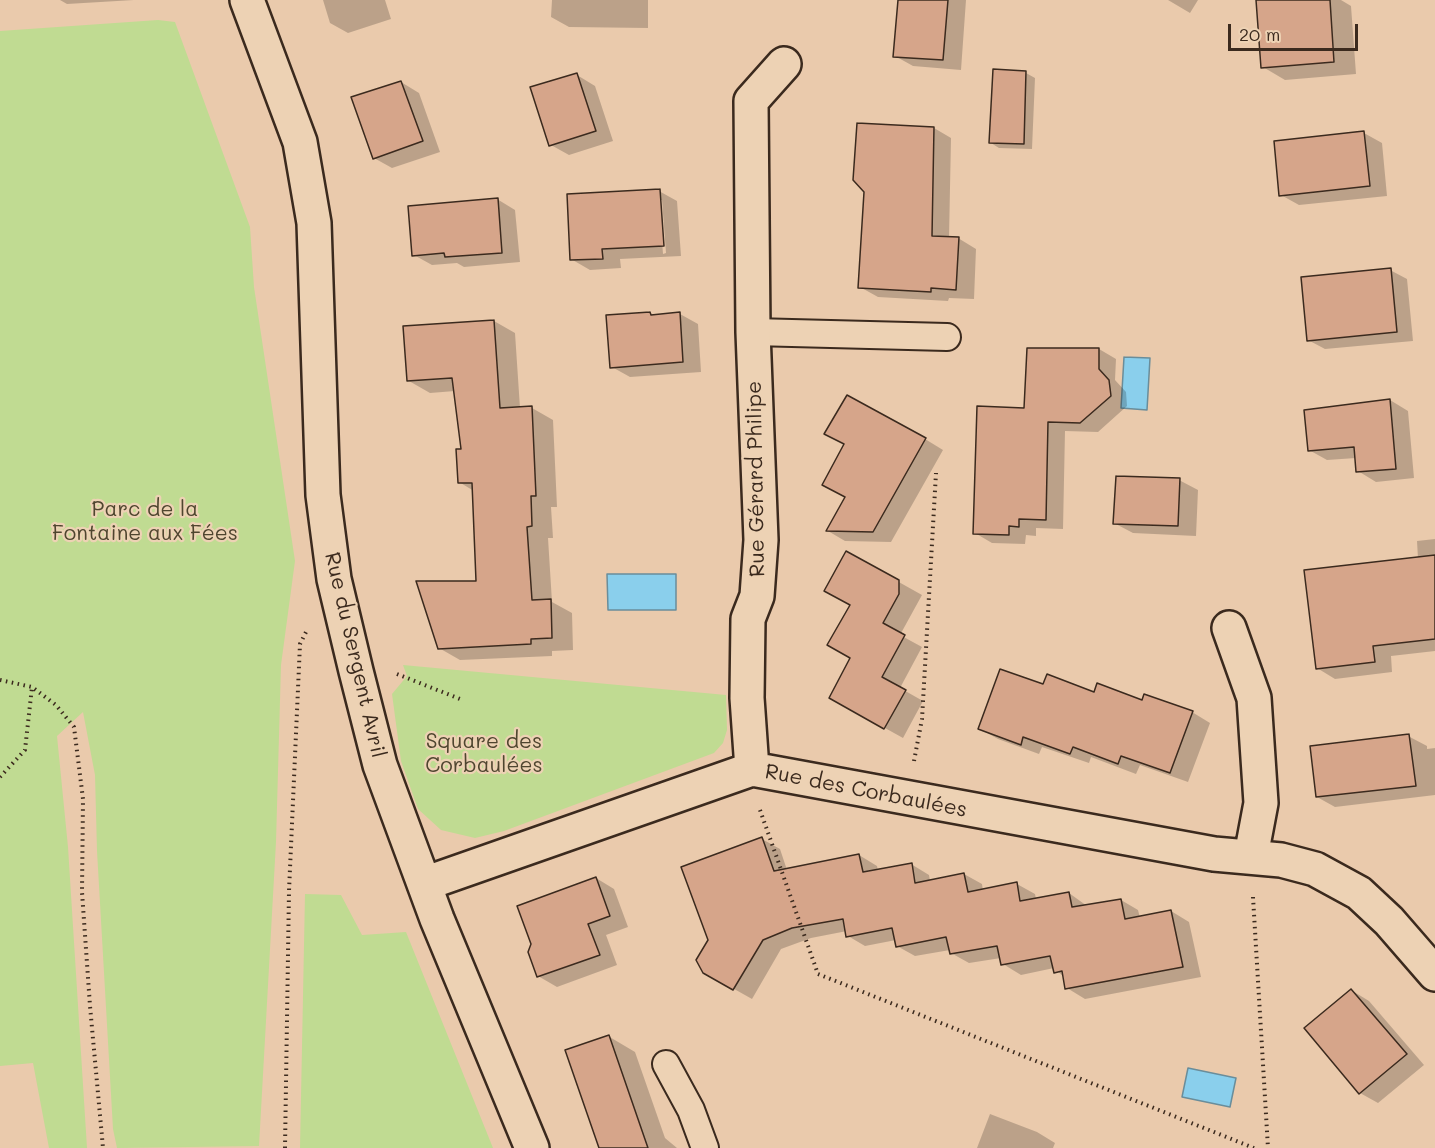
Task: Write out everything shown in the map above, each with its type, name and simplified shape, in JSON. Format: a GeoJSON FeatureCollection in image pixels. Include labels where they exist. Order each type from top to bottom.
{"type":"FeatureCollection","features":[{"type":"Feature","properties":{"kind":"street","name":"Rue du Sergent Avril"},"geometry":{"type":"LineString","coordinates":[[247,0],[300,142],[314,223],[323,495],[334,579],[380,765],[424,884],[532,1148]]}},
{"type":"Feature","properties":{"kind":"street","name":"Rue Gérard Philipe"},"geometry":{"type":"LineString","coordinates":[[752,769],[747,698],[748,619],[757,596],[761,540],[753,332],[751,101],[784,64]]}},
{"type":"Feature","properties":{"kind":"street"},"geometry":{"type":"LineString","coordinates":[[1229,628],[1254,698],[1261,803],[1251,856]]}},
{"type":"Feature","properties":{"kind":"street","name":"Rue des Corbaulées"},"geometry":{"type":"LineString","coordinates":[[424,884],[752,769],[907,800],[1214,854],[1251,856],[1315,869],[1359,893],[1389,921],[1435,974]]}},
{"type":"Feature","properties":{"kind":"lane"},"geometry":{"type":"LineString","coordinates":[[753,332],[947,337]]}},
{"type":"Feature","properties":{"kind":"lane"},"geometry":{"type":"LineString","coordinates":[[666,1064],[691,1110],[705,1148]]}},
{"type":"Feature","properties":{"kind":"path"},"geometry":{"type":"LineString","coordinates":[[907,800],[922,719],[936,473]]}},
{"type":"Feature","properties":{"kind":"path"},"geometry":{"type":"LineString","coordinates":[[285,1148],[289,891],[300,644],[334,579]]}},
{"type":"Feature","properties":{"kind":"path"},"geometry":{"type":"LineString","coordinates":[[400,674],[460,699]]}},
{"type":"Feature","properties":{"kind":"path"},"geometry":{"type":"LineString","coordinates":[[0,680],[32,687],[56,705],[74,727],[83,799],[82,892],[103,1148]]}},
{"type":"Feature","properties":{"kind":"path"},"geometry":{"type":"LineString","coordinates":[[0,777],[25,750],[32,687]]}},
{"type":"Feature","properties":{"kind":"path"},"geometry":{"type":"LineString","coordinates":[[752,769],[760,810],[818,974],[1254,1148]]}},
{"type":"Feature","properties":{"kind":"path"},"geometry":{"type":"LineString","coordinates":[[1251,856],[1268,1148]]}},
{"type":"Feature","properties":{"kind":"green space","name":"Parc de la Fontaine aux Fées"},"geometry":{"type":"Polygon","coordinates":[[[158,20],[175,22],[250,227],[254,287],[295,561],[281,665],[276,842],[259,1146],[117,1148],[113,1129],[97,851],[95,775],[83,712],[57,736],[68,847],[87,1148],[49,1148],[33,1063],[0,1066],[0,31],[158,20]]]}},
{"type":"Feature","properties":{"kind":"green space","name":"Square des Corbaulées"},"geometry":{"type":"Polygon","coordinates":[[[403,665],[726,695],[727,730],[723,743],[714,753],[504,831],[475,838],[441,830],[418,809],[401,761],[392,694],[407,676],[403,665]]]}},
{"type":"Feature","properties":{"kind":"green space"},"geometry":{"type":"Polygon","coordinates":[[[305,894],[341,895],[362,935],[406,932],[493,1148],[300,1148],[305,894]]]}},
{"type":"Feature","properties":{"kind":"water"},"geometry":{"type":"Polygon","coordinates":[[[1124,357],[1150,358],[1147,410],[1121,408],[1124,357]]]}},
{"type":"Feature","properties":{"kind":"water"},"geometry":{"type":"Polygon","coordinates":[[[607,574],[676,574],[676,610],[608,610],[607,574]]]}},
{"type":"Feature","properties":{"kind":"water"},"geometry":{"type":"Polygon","coordinates":[[[1188,1068],[1236,1078],[1230,1107],[1182,1097],[1188,1068]]]}},
{"type":"Feature","properties":{"kind":"building"},"geometry":{"type":"Polygon","coordinates":[[[898,0],[948,0],[943,60],[893,57],[898,0]]]}},
{"type":"Feature","properties":{"kind":"building"},"geometry":{"type":"Polygon","coordinates":[[[1256,0],[1330,0],[1334,62],[1261,68],[1256,0]]]}},
{"type":"Feature","properties":{"kind":"building"},"geometry":{"type":"Polygon","coordinates":[[[993,69],[1026,71],[1024,144],[989,143],[993,69]]]}},
{"type":"Feature","properties":{"kind":"building"},"geometry":{"type":"Polygon","coordinates":[[[577,73],[596,131],[549,146],[530,87],[577,73]]]}},
{"type":"Feature","properties":{"kind":"building"},"geometry":{"type":"Polygon","coordinates":[[[401,81],[423,141],[373,159],[351,97],[401,81]]]}},
{"type":"Feature","properties":{"kind":"building"},"geometry":{"type":"Polygon","coordinates":[[[857,123],[934,127],[932,236],[959,237],[956,290],[931,288],[931,292],[858,288],[864,192],[853,180],[857,123]]]}},
{"type":"Feature","properties":{"kind":"building"},"geometry":{"type":"Polygon","coordinates":[[[1364,131],[1370,186],[1279,196],[1274,141],[1364,131]]]}},
{"type":"Feature","properties":{"kind":"building"},"geometry":{"type":"Polygon","coordinates":[[[660,189],[664,246],[602,249],[603,259],[570,260],[567,194],[660,189]]]}},
{"type":"Feature","properties":{"kind":"building"},"geometry":{"type":"Polygon","coordinates":[[[498,198],[502,253],[445,257],[444,253],[412,256],[408,206],[498,198]]]}},
{"type":"Feature","properties":{"kind":"building"},"geometry":{"type":"Polygon","coordinates":[[[1391,268],[1397,332],[1307,341],[1301,277],[1391,268]]]}},
{"type":"Feature","properties":{"kind":"building"},"geometry":{"type":"Polygon","coordinates":[[[650,312],[651,315],[680,312],[683,362],[610,368],[606,315],[650,312]]]}},
{"type":"Feature","properties":{"kind":"building"},"geometry":{"type":"Polygon","coordinates":[[[494,320],[500,408],[532,406],[536,496],[531,496],[532,526],[527,527],[532,600],[551,599],[552,638],[531,639],[531,644],[438,649],[416,581],[476,581],[472,483],[458,483],[456,449],[461,449],[452,378],[407,381],[403,326],[494,320]]]}},
{"type":"Feature","properties":{"kind":"building"},"geometry":{"type":"Polygon","coordinates":[[[1027,348],[1099,348],[1099,369],[1109,380],[1111,396],[1080,423],[1048,422],[1046,520],[1019,519],[1019,527],[1009,526],[1009,535],[973,534],[977,406],[1024,408],[1027,348]]]}},
{"type":"Feature","properties":{"kind":"building"},"geometry":{"type":"Polygon","coordinates":[[[847,395],[926,438],[873,532],[826,531],[845,497],[822,485],[844,444],[824,434],[847,395]]]}},
{"type":"Feature","properties":{"kind":"building"},"geometry":{"type":"Polygon","coordinates":[[[1390,399],[1396,469],[1356,472],[1354,447],[1308,451],[1304,410],[1390,399]]]}},
{"type":"Feature","properties":{"kind":"building"},"geometry":{"type":"Polygon","coordinates":[[[1116,476],[1180,478],[1178,526],[1113,524],[1116,476]]]}},
{"type":"Feature","properties":{"kind":"building"},"geometry":{"type":"Polygon","coordinates":[[[846,551],[899,580],[899,594],[883,623],[905,635],[882,677],[906,690],[884,729],[829,698],[850,658],[827,645],[850,605],[824,591],[846,551]]]}},
{"type":"Feature","properties":{"kind":"building"},"geometry":{"type":"Polygon","coordinates":[[[1435,555],[1435,639],[1373,646],[1375,662],[1316,669],[1304,570],[1435,555]]]}},
{"type":"Feature","properties":{"kind":"building"},"geometry":{"type":"Polygon","coordinates":[[[1000,669],[1043,684],[1047,674],[1094,692],[1097,683],[1142,700],[1144,694],[1193,711],[1170,773],[1121,756],[1118,764],[1073,747],[1070,754],[1023,737],[1021,745],[978,729],[1000,669]]]}},
{"type":"Feature","properties":{"kind":"building"},"geometry":{"type":"Polygon","coordinates":[[[1409,734],[1416,786],[1316,797],[1310,746],[1409,734]]]}},
{"type":"Feature","properties":{"kind":"building"},"geometry":{"type":"Polygon","coordinates":[[[762,837],[774,871],[859,854],[863,872],[912,863],[915,883],[964,873],[968,892],[1017,882],[1020,901],[1069,892],[1072,907],[1121,899],[1125,919],[1171,910],[1183,967],[1065,989],[1062,971],[1054,973],[1050,956],[1001,965],[997,946],[950,954],[946,937],[896,947],[892,928],[846,937],[843,919],[792,928],[763,940],[733,990],[703,973],[696,960],[708,940],[681,867],[762,837]]]}},
{"type":"Feature","properties":{"kind":"building"},"geometry":{"type":"Polygon","coordinates":[[[596,877],[610,916],[588,924],[600,955],[537,977],[528,952],[531,944],[517,906],[596,877]]]}},
{"type":"Feature","properties":{"kind":"building"},"geometry":{"type":"Polygon","coordinates":[[[1351,989],[1407,1054],[1359,1094],[1304,1028],[1351,989]]]}},
{"type":"Feature","properties":{"kind":"building"},"geometry":{"type":"Polygon","coordinates":[[[609,1035],[648,1148],[599,1148],[565,1050],[609,1035]]]}}]}
